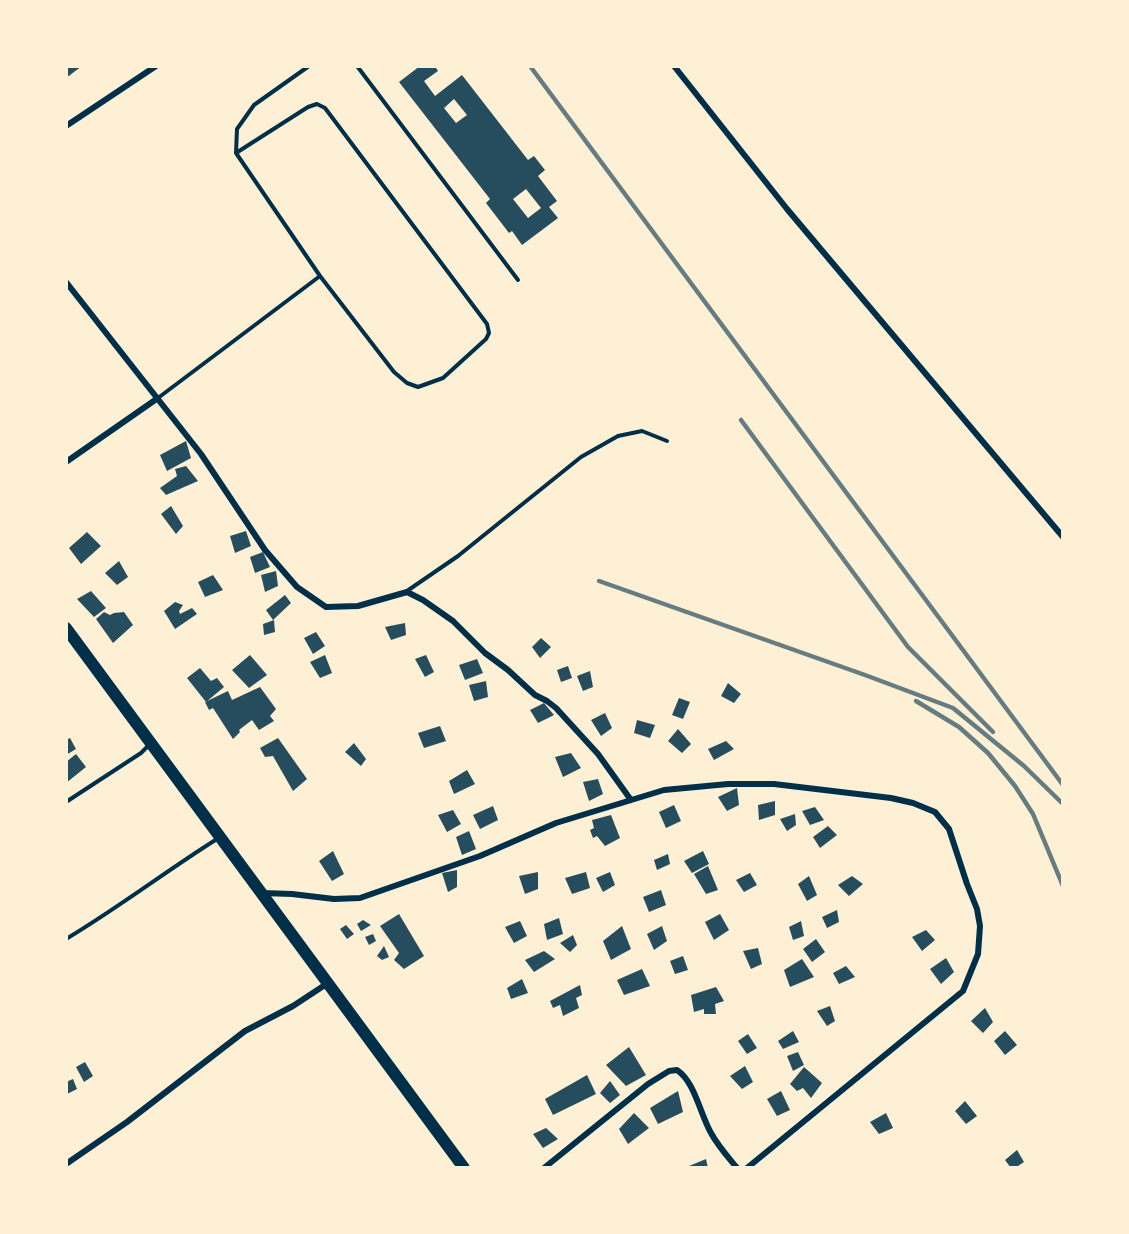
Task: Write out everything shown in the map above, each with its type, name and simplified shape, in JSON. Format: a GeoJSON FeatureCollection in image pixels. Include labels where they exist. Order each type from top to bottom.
{"type":"FeatureCollection","features":[{"type":"Feature","properties":{"kind":"main road"},"geometry":{"type":"LineString","coordinates":[[66,628],[465,1168]]}},
{"type":"Feature","properties":{"kind":"street"},"geometry":{"type":"LineString","coordinates":[[66,126],[156,66]]}},
{"type":"Feature","properties":{"kind":"street"},"geometry":{"type":"LineString","coordinates":[[674,66],[787,209],[1063,537]]}},
{"type":"Feature","properties":{"kind":"street"},"geometry":{"type":"LineString","coordinates":[[66,282],[201,454],[266,550],[297,587],[326,607],[358,606],[407,592],[423,600],[453,621],[485,653],[535,695],[556,708],[598,754],[631,800]]}},
{"type":"Feature","properties":{"kind":"street"},"geometry":{"type":"LineString","coordinates":[[66,462],[158,398]]}},
{"type":"Feature","properties":{"kind":"street"},"geometry":{"type":"LineString","coordinates":[[262,893],[334,899],[360,898],[480,856],[556,823],[664,789],[728,784],[774,784],[891,798],[913,803],[935,812],[949,829],[977,909],[980,926],[978,954],[963,991],[747,1168]]}},
{"type":"Feature","properties":{"kind":"street"},"geometry":{"type":"LineString","coordinates":[[66,1164],[127,1122],[245,1031],[293,1005],[328,982]]}},
{"type":"Feature","properties":{"kind":"street"},"geometry":{"type":"LineString","coordinates":[[544,1168],[648,1084],[669,1071],[677,1070],[683,1074],[692,1090],[710,1132],[737,1168]]}},
{"type":"Feature","properties":{"kind":"lane"},"geometry":{"type":"LineString","coordinates":[[236,153],[308,107],[317,104],[325,108],[488,324],[489,333],[486,339],[442,378],[418,387],[407,383],[394,372],[320,276],[236,153],[237,129],[254,105],[309,66]]}},
{"type":"Feature","properties":{"kind":"lane"},"geometry":{"type":"LineString","coordinates":[[357,66],[518,280]]}},
{"type":"Feature","properties":{"kind":"lane"},"geometry":{"type":"LineString","coordinates":[[158,398],[320,276]]}},
{"type":"Feature","properties":{"kind":"lane"},"geometry":{"type":"LineString","coordinates":[[407,592],[458,556],[581,457],[618,436],[642,431],[668,441]]}},
{"type":"Feature","properties":{"kind":"lane"},"geometry":{"type":"LineString","coordinates":[[66,802],[151,744]]}},
{"type":"Feature","properties":{"kind":"lane"},"geometry":{"type":"LineString","coordinates":[[66,939],[220,837]]}},
{"type":"Feature","properties":{"kind":"building"},"geometry":{"type":"Polygon","coordinates":[[[66,66],[82,66],[66,78],[66,66]]]}},
{"type":"Feature","properties":{"kind":"building"},"geometry":{"type":"Polygon","coordinates":[[[420,66],[435,66],[438,71],[424,81],[435,96],[462,75],[528,160],[534,156],[545,170],[538,176],[557,201],[549,207],[558,218],[522,245],[512,231],[509,233],[486,203],[490,199],[399,82],[420,66]],[[454,99],[444,108],[456,123],[467,115],[454,99]],[[526,189],[513,199],[528,218],[541,208],[526,189]]]}},
{"type":"Feature","properties":{"kind":"building"},"geometry":{"type":"Polygon","coordinates":[[[186,441],[191,458],[167,471],[160,455],[186,441]]]}},
{"type":"Feature","properties":{"kind":"building"},"geometry":{"type":"Polygon","coordinates":[[[186,466],[198,481],[166,495],[160,488],[177,476],[175,469],[186,466]]]}},
{"type":"Feature","properties":{"kind":"building"},"geometry":{"type":"Polygon","coordinates":[[[171,506],[183,526],[176,534],[161,514],[171,506]]]}},
{"type":"Feature","properties":{"kind":"building"},"geometry":{"type":"Polygon","coordinates":[[[246,531],[251,546],[235,553],[230,536],[246,531]]]}},
{"type":"Feature","properties":{"kind":"building"},"geometry":{"type":"Polygon","coordinates":[[[87,532],[101,546],[81,564],[69,548],[87,532]]]}},
{"type":"Feature","properties":{"kind":"building"},"geometry":{"type":"Polygon","coordinates":[[[263,552],[270,567],[255,573],[250,557],[263,552]]]}},
{"type":"Feature","properties":{"kind":"building"},"geometry":{"type":"Polygon","coordinates":[[[119,561],[128,577],[117,585],[105,573],[119,561]]]}},
{"type":"Feature","properties":{"kind":"building"},"geometry":{"type":"Polygon","coordinates":[[[276,571],[278,586],[265,592],[261,575],[276,571]]]}},
{"type":"Feature","properties":{"kind":"building"},"geometry":{"type":"Polygon","coordinates":[[[213,575],[223,590],[205,597],[198,582],[213,575]]]}},
{"type":"Feature","properties":{"kind":"building"},"geometry":{"type":"Polygon","coordinates":[[[91,591],[106,608],[94,617],[77,599],[91,591]]]}},
{"type":"Feature","properties":{"kind":"building"},"geometry":{"type":"Polygon","coordinates":[[[285,595],[291,603],[273,620],[266,610],[285,595]]]}},
{"type":"Feature","properties":{"kind":"building"},"geometry":{"type":"Polygon","coordinates":[[[175,602],[183,605],[179,611],[180,614],[192,608],[197,614],[175,629],[164,611],[175,602]]]}},
{"type":"Feature","properties":{"kind":"building"},"geometry":{"type":"Polygon","coordinates":[[[104,612],[110,615],[124,612],[133,625],[113,643],[96,619],[104,612]]]}},
{"type":"Feature","properties":{"kind":"building"},"geometry":{"type":"Polygon","coordinates":[[[274,620],[275,632],[264,635],[263,624],[274,620]]]}},
{"type":"Feature","properties":{"kind":"building"},"geometry":{"type":"Polygon","coordinates":[[[405,623],[406,635],[391,640],[385,627],[405,623]]]}},
{"type":"Feature","properties":{"kind":"building"},"geometry":{"type":"Polygon","coordinates":[[[316,632],[325,646],[313,654],[304,638],[316,632]]]}},
{"type":"Feature","properties":{"kind":"building"},"geometry":{"type":"Polygon","coordinates":[[[541,638],[551,647],[540,658],[532,647],[541,638]]]}},
{"type":"Feature","properties":{"kind":"building"},"geometry":{"type":"Polygon","coordinates":[[[250,655],[267,675],[249,688],[232,670],[250,655]]]}},
{"type":"Feature","properties":{"kind":"building"},"geometry":{"type":"Polygon","coordinates":[[[325,655],[332,673],[320,678],[310,662],[325,655]]]}},
{"type":"Feature","properties":{"kind":"building"},"geometry":{"type":"Polygon","coordinates":[[[426,655],[434,672],[425,677],[415,659],[426,655]]]}},
{"type":"Feature","properties":{"kind":"building"},"geometry":{"type":"Polygon","coordinates":[[[477,659],[483,673],[465,680],[459,665],[477,659]]]}},
{"type":"Feature","properties":{"kind":"building"},"geometry":{"type":"Polygon","coordinates":[[[568,666],[572,678],[561,682],[557,670],[568,666]]]}},
{"type":"Feature","properties":{"kind":"building"},"geometry":{"type":"Polygon","coordinates":[[[200,668],[211,681],[217,678],[224,687],[206,702],[187,678],[200,668]]]}},
{"type":"Feature","properties":{"kind":"building"},"geometry":{"type":"Polygon","coordinates":[[[590,671],[593,687],[583,691],[577,676],[590,671]]]}},
{"type":"Feature","properties":{"kind":"building"},"geometry":{"type":"Polygon","coordinates":[[[486,681],[488,697],[474,701],[469,685],[486,681]]]}},
{"type":"Feature","properties":{"kind":"building"},"geometry":{"type":"Polygon","coordinates":[[[728,683],[741,694],[734,703],[721,696],[728,683]]]}},
{"type":"Feature","properties":{"kind":"building"},"geometry":{"type":"Polygon","coordinates":[[[260,687],[276,709],[270,716],[274,721],[259,730],[252,720],[239,730],[240,732],[233,739],[213,708],[209,710],[205,702],[228,691],[232,700],[260,687]]]}},
{"type":"Feature","properties":{"kind":"building"},"geometry":{"type":"Polygon","coordinates":[[[679,698],[690,702],[683,719],[672,715],[679,698]]]}},
{"type":"Feature","properties":{"kind":"building"},"geometry":{"type":"Polygon","coordinates":[[[544,703],[554,715],[538,723],[530,710],[544,703]]]}},
{"type":"Feature","properties":{"kind":"building"},"geometry":{"type":"Polygon","coordinates":[[[605,713],[612,728],[601,736],[591,720],[605,713]]]}},
{"type":"Feature","properties":{"kind":"building"},"geometry":{"type":"Polygon","coordinates":[[[637,720],[655,725],[650,738],[634,733],[637,720]]]}},
{"type":"Feature","properties":{"kind":"building"},"geometry":{"type":"Polygon","coordinates":[[[440,726],[446,741],[424,748],[418,733],[440,726]]]}},
{"type":"Feature","properties":{"kind":"building"},"geometry":{"type":"Polygon","coordinates":[[[678,729],[691,744],[682,753],[668,741],[678,729]]]}},
{"type":"Feature","properties":{"kind":"building"},"geometry":{"type":"Polygon","coordinates":[[[70,738],[76,749],[66,755],[66,740],[70,738]]]}},
{"type":"Feature","properties":{"kind":"building"},"geometry":{"type":"Polygon","coordinates":[[[278,738],[307,779],[293,791],[273,756],[265,757],[260,748],[278,738]]]}},
{"type":"Feature","properties":{"kind":"building"},"geometry":{"type":"Polygon","coordinates":[[[726,741],[734,749],[714,760],[708,749],[726,741]]]}},
{"type":"Feature","properties":{"kind":"building"},"geometry":{"type":"Polygon","coordinates":[[[354,743],[366,759],[361,766],[345,752],[354,743]]]}},
{"type":"Feature","properties":{"kind":"building"},"geometry":{"type":"Polygon","coordinates":[[[571,753],[581,768],[563,777],[555,757],[571,753]]]}},
{"type":"Feature","properties":{"kind":"building"},"geometry":{"type":"Polygon","coordinates":[[[76,754],[86,767],[66,783],[66,762],[76,754]]]}},
{"type":"Feature","properties":{"kind":"building"},"geometry":{"type":"Polygon","coordinates":[[[467,770],[475,784],[454,794],[449,781],[467,770]]]}},
{"type":"Feature","properties":{"kind":"building"},"geometry":{"type":"Polygon","coordinates":[[[598,779],[603,794],[589,801],[583,782],[598,779]]]}},
{"type":"Feature","properties":{"kind":"building"},"geometry":{"type":"Polygon","coordinates":[[[737,788],[739,805],[727,811],[718,797],[737,788]]]}},
{"type":"Feature","properties":{"kind":"building"},"geometry":{"type":"Polygon","coordinates":[[[775,801],[775,815],[759,820],[758,805],[775,801]]]}},
{"type":"Feature","properties":{"kind":"building"},"geometry":{"type":"Polygon","coordinates":[[[674,805],[681,821],[666,828],[659,812],[674,805]]]}},
{"type":"Feature","properties":{"kind":"building"},"geometry":{"type":"Polygon","coordinates":[[[493,806],[498,820],[480,829],[473,815],[493,806]]]}},
{"type":"Feature","properties":{"kind":"building"},"geometry":{"type":"Polygon","coordinates":[[[815,807],[824,820],[810,825],[802,811],[815,807]]]}},
{"type":"Feature","properties":{"kind":"building"},"geometry":{"type":"Polygon","coordinates":[[[453,810],[461,824],[447,832],[438,815],[453,810]]]}},
{"type":"Feature","properties":{"kind":"building"},"geometry":{"type":"Polygon","coordinates":[[[795,814],[796,825],[787,831],[780,819],[795,814]]]}},
{"type":"Feature","properties":{"kind":"building"},"geometry":{"type":"Polygon","coordinates":[[[611,815],[620,838],[605,846],[597,836],[593,838],[590,830],[594,828],[592,820],[611,815]]]}},
{"type":"Feature","properties":{"kind":"building"},"geometry":{"type":"Polygon","coordinates":[[[828,826],[837,835],[820,848],[813,837],[828,826]]]}},
{"type":"Feature","properties":{"kind":"building"},"geometry":{"type":"Polygon","coordinates":[[[469,831],[476,849],[462,855],[456,837],[469,831]]]}},
{"type":"Feature","properties":{"kind":"building"},"geometry":{"type":"Polygon","coordinates":[[[333,851],[344,874],[332,881],[319,861],[333,851]]]}},
{"type":"Feature","properties":{"kind":"building"},"geometry":{"type":"Polygon","coordinates":[[[703,851],[709,864],[692,873],[684,861],[703,851]]]}},
{"type":"Feature","properties":{"kind":"building"},"geometry":{"type":"Polygon","coordinates":[[[668,854],[670,864],[657,870],[654,860],[668,854]]]}},
{"type":"Feature","properties":{"kind":"building"},"geometry":{"type":"Polygon","coordinates":[[[708,866],[718,890],[706,894],[694,874],[708,866]]]}},
{"type":"Feature","properties":{"kind":"building"},"geometry":{"type":"Polygon","coordinates":[[[457,870],[457,887],[448,892],[442,873],[457,870]]]}},
{"type":"Feature","properties":{"kind":"building"},"geometry":{"type":"Polygon","coordinates":[[[538,872],[538,889],[525,894],[519,876],[538,872]]]}},
{"type":"Feature","properties":{"kind":"building"},"geometry":{"type":"Polygon","coordinates":[[[586,872],[590,888],[572,894],[565,878],[586,872]]]}},
{"type":"Feature","properties":{"kind":"building"},"geometry":{"type":"Polygon","coordinates":[[[610,872],[615,885],[603,892],[596,878],[610,872]]]}},
{"type":"Feature","properties":{"kind":"building"},"geometry":{"type":"Polygon","coordinates":[[[750,873],[757,885],[744,892],[736,880],[750,873]]]}},
{"type":"Feature","properties":{"kind":"building"},"geometry":{"type":"Polygon","coordinates":[[[809,876],[817,895],[807,901],[798,884],[809,876]]]}},
{"type":"Feature","properties":{"kind":"building"},"geometry":{"type":"Polygon","coordinates":[[[852,876],[863,884],[849,896],[838,885],[852,876]]]}},
{"type":"Feature","properties":{"kind":"building"},"geometry":{"type":"Polygon","coordinates":[[[661,890],[666,905],[649,912],[643,897],[661,890]]]}},
{"type":"Feature","properties":{"kind":"building"},"geometry":{"type":"Polygon","coordinates":[[[837,910],[839,922],[827,928],[822,917],[837,910]]]}},
{"type":"Feature","properties":{"kind":"building"},"geometry":{"type":"Polygon","coordinates":[[[399,914],[424,956],[404,969],[394,960],[399,953],[380,926],[399,914]]]}},
{"type":"Feature","properties":{"kind":"building"},"geometry":{"type":"Polygon","coordinates":[[[720,914],[729,930],[714,940],[705,922],[720,914]]]}},
{"type":"Feature","properties":{"kind":"building"},"geometry":{"type":"Polygon","coordinates":[[[559,918],[563,934],[547,940],[544,924],[559,918]]]}},
{"type":"Feature","properties":{"kind":"building"},"geometry":{"type":"Polygon","coordinates":[[[363,920],[371,925],[361,931],[357,924],[363,920]]]}},
{"type":"Feature","properties":{"kind":"building"},"geometry":{"type":"Polygon","coordinates":[[[520,921],[527,936],[514,943],[505,927],[520,921]]]}},
{"type":"Feature","properties":{"kind":"building"},"geometry":{"type":"Polygon","coordinates":[[[801,921],[804,936],[793,940],[789,927],[801,921]]]}},
{"type":"Feature","properties":{"kind":"building"},"geometry":{"type":"Polygon","coordinates":[[[346,925],[354,934],[347,939],[340,929],[346,925]]]}},
{"type":"Feature","properties":{"kind":"building"},"geometry":{"type":"Polygon","coordinates":[[[622,926],[631,949],[611,960],[603,941],[622,926]]]}},
{"type":"Feature","properties":{"kind":"building"},"geometry":{"type":"Polygon","coordinates":[[[662,926],[667,941],[654,950],[647,934],[662,926]]]}},
{"type":"Feature","properties":{"kind":"building"},"geometry":{"type":"Polygon","coordinates":[[[926,930],[935,940],[922,951],[912,937],[926,930]]]}},
{"type":"Feature","properties":{"kind":"building"},"geometry":{"type":"Polygon","coordinates":[[[373,934],[376,941],[369,945],[365,937],[373,934]]]}},
{"type":"Feature","properties":{"kind":"building"},"geometry":{"type":"Polygon","coordinates":[[[573,935],[577,945],[570,952],[560,943],[573,935]]]}},
{"type":"Feature","properties":{"kind":"building"},"geometry":{"type":"Polygon","coordinates":[[[816,939],[825,952],[812,962],[803,949],[816,939]]]}},
{"type":"Feature","properties":{"kind":"building"},"geometry":{"type":"Polygon","coordinates":[[[384,946],[389,957],[382,960],[377,956],[384,946]]]}},
{"type":"Feature","properties":{"kind":"building"},"geometry":{"type":"Polygon","coordinates":[[[758,948],[762,964],[751,969],[743,951],[758,948]]]}},
{"type":"Feature","properties":{"kind":"building"},"geometry":{"type":"Polygon","coordinates":[[[544,951],[555,959],[534,972],[525,960],[544,951]]]}},
{"type":"Feature","properties":{"kind":"building"},"geometry":{"type":"Polygon","coordinates":[[[683,956],[688,970],[675,974],[670,961],[683,956]]]}},
{"type":"Feature","properties":{"kind":"building"},"geometry":{"type":"Polygon","coordinates":[[[946,958],[954,972],[941,984],[930,969],[946,958]]]}},
{"type":"Feature","properties":{"kind":"building"},"geometry":{"type":"Polygon","coordinates":[[[802,959],[814,977],[790,987],[784,970],[802,959]]]}},
{"type":"Feature","properties":{"kind":"building"},"geometry":{"type":"Polygon","coordinates":[[[846,966],[855,977],[839,984],[833,973],[846,966]]]}},
{"type":"Feature","properties":{"kind":"building"},"geometry":{"type":"Polygon","coordinates":[[[642,969],[650,986],[624,995],[617,980],[642,969]]]}},
{"type":"Feature","properties":{"kind":"building"},"geometry":{"type":"Polygon","coordinates":[[[522,979],[528,993],[511,999],[507,988],[522,979]]]}},
{"type":"Feature","properties":{"kind":"building"},"geometry":{"type":"Polygon","coordinates":[[[580,985],[582,995],[576,998],[579,1008],[563,1016],[560,1005],[553,1008],[550,1001],[580,985]]]}},
{"type":"Feature","properties":{"kind":"building"},"geometry":{"type":"Polygon","coordinates":[[[716,987],[724,1001],[715,1004],[716,1014],[704,1014],[704,1009],[694,1012],[691,995],[716,987]]]}},
{"type":"Feature","properties":{"kind":"building"},"geometry":{"type":"Polygon","coordinates":[[[830,1006],[835,1021],[827,1026],[817,1011],[830,1006]]]}},
{"type":"Feature","properties":{"kind":"building"},"geometry":{"type":"Polygon","coordinates":[[[985,1008],[993,1022],[983,1033],[971,1021],[985,1008]]]}},
{"type":"Feature","properties":{"kind":"building"},"geometry":{"type":"Polygon","coordinates":[[[793,1031],[799,1042],[783,1049],[778,1041],[793,1031]]]}},
{"type":"Feature","properties":{"kind":"building"},"geometry":{"type":"Polygon","coordinates":[[[1005,1031],[1017,1045],[1005,1055],[994,1041],[1005,1031]]]}},
{"type":"Feature","properties":{"kind":"building"},"geometry":{"type":"Polygon","coordinates":[[[748,1034],[757,1048],[747,1054],[738,1041],[748,1034]]]}},
{"type":"Feature","properties":{"kind":"building"},"geometry":{"type":"Polygon","coordinates":[[[629,1047],[646,1075],[626,1086],[606,1065],[629,1047]]]}},
{"type":"Feature","properties":{"kind":"building"},"geometry":{"type":"Polygon","coordinates":[[[798,1052],[804,1065],[793,1071],[787,1056],[798,1052]]]}},
{"type":"Feature","properties":{"kind":"building"},"geometry":{"type":"Polygon","coordinates":[[[85,1062],[93,1076],[84,1082],[76,1067],[85,1062]]]}},
{"type":"Feature","properties":{"kind":"building"},"geometry":{"type":"Polygon","coordinates":[[[745,1066],[753,1082],[742,1089],[730,1076],[745,1066]]]}},
{"type":"Feature","properties":{"kind":"building"},"geometry":{"type":"Polygon","coordinates":[[[804,1067],[822,1083],[811,1098],[803,1088],[797,1091],[790,1084],[804,1067]]]}},
{"type":"Feature","properties":{"kind":"building"},"geometry":{"type":"Polygon","coordinates":[[[587,1075],[596,1094],[553,1115],[545,1099],[587,1075]]]}},
{"type":"Feature","properties":{"kind":"building"},"geometry":{"type":"Polygon","coordinates":[[[73,1079],[77,1089],[67,1094],[66,1082],[73,1079]]]}},
{"type":"Feature","properties":{"kind":"building"},"geometry":{"type":"Polygon","coordinates":[[[610,1081],[620,1095],[610,1103],[600,1093],[610,1081]]]}},
{"type":"Feature","properties":{"kind":"building"},"geometry":{"type":"Polygon","coordinates":[[[678,1091],[683,1112],[658,1124],[650,1108],[678,1091]]]}},
{"type":"Feature","properties":{"kind":"building"},"geometry":{"type":"Polygon","coordinates":[[[781,1091],[790,1110],[777,1116],[767,1099],[781,1091]]]}},
{"type":"Feature","properties":{"kind":"building"},"geometry":{"type":"Polygon","coordinates":[[[965,1101],[977,1116],[966,1124],[955,1111],[965,1101]]]}},
{"type":"Feature","properties":{"kind":"building"},"geometry":{"type":"Polygon","coordinates":[[[634,1113],[649,1128],[628,1144],[619,1129],[634,1113]]]}},
{"type":"Feature","properties":{"kind":"building"},"geometry":{"type":"Polygon","coordinates":[[[886,1113],[893,1128],[879,1134],[870,1122],[886,1113]]]}},
{"type":"Feature","properties":{"kind":"building"},"geometry":{"type":"Polygon","coordinates":[[[546,1128],[558,1139],[543,1148],[533,1134],[546,1128]]]}},
{"type":"Feature","properties":{"kind":"building"},"geometry":{"type":"Polygon","coordinates":[[[1017,1150],[1024,1162],[1011,1168],[1005,1160],[1017,1150]]]}},
{"type":"Feature","properties":{"kind":"building"},"geometry":{"type":"Polygon","coordinates":[[[706,1159],[708,1168],[690,1168],[689,1166],[706,1159]]]}},
{"type":"Feature","properties":{"kind":"railway"},"geometry":{"type":"LineString","coordinates":[[530,66],[1063,785]]}},
{"type":"Feature","properties":{"kind":"railway"},"geometry":{"type":"LineString","coordinates":[[741,420],[908,647],[993,732]]}},
{"type":"Feature","properties":{"kind":"railway"},"geometry":{"type":"LineString","coordinates":[[599,581],[953,708],[1024,766],[1063,804]]}},
{"type":"Feature","properties":{"kind":"railway"},"geometry":{"type":"LineString","coordinates":[[916,701],[959,727],[988,753],[1015,786],[1033,814],[1063,886]]}}]}
